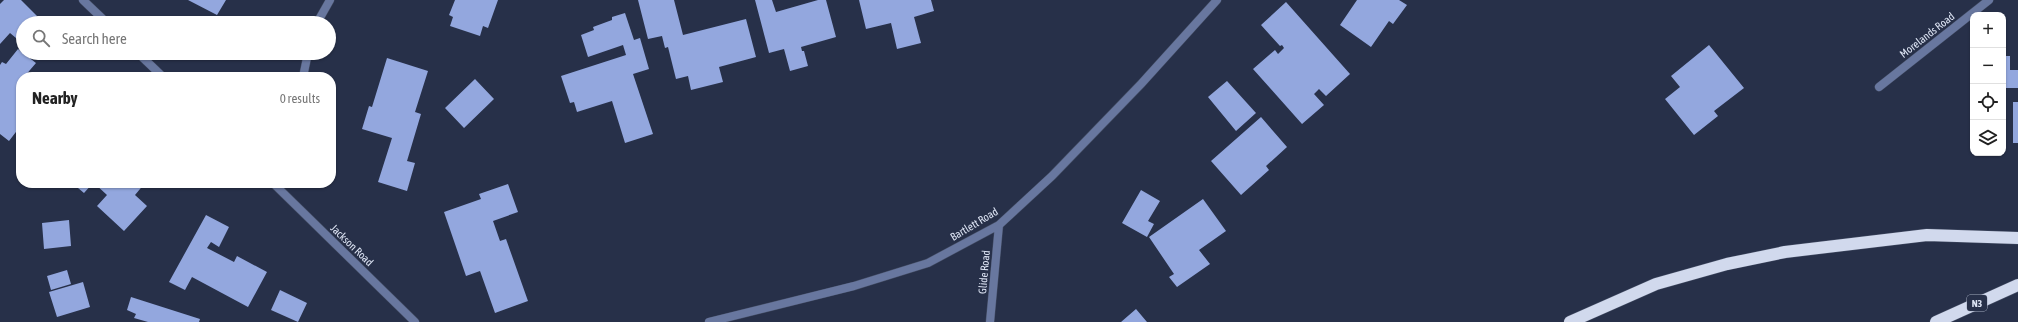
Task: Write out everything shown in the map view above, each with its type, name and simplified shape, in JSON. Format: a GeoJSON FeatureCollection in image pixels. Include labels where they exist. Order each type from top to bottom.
{"type":"FeatureCollection","features":[{"type":"Feature","properties":{"kind":"highway"},"geometry":{"type":"LineString","coordinates":[[1570,322],[1656,284],[1727,264],[1785,252],[1927,236],[2018,238]]}},
{"type":"Feature","properties":{"kind":"highway","name":"N3"},"geometry":{"type":"LineString","coordinates":[[1936,322],[2018,285]]}},
{"type":"Feature","properties":{"kind":"street"},"geometry":{"type":"LineString","coordinates":[[83,0],[100,16]]}},
{"type":"Feature","properties":{"kind":"street"},"geometry":{"type":"LineString","coordinates":[[321,16],[330,0]]}},
{"type":"Feature","properties":{"kind":"street","name":"Bartlett Road"},"geometry":{"type":"LineString","coordinates":[[709,322],[854,286],[928,263],[999,225],[1052,176],[1142,84],[1217,0]]}},
{"type":"Feature","properties":{"kind":"street","name":"Morelands Road"},"geometry":{"type":"LineString","coordinates":[[1879,87],[1989,0]]}},
{"type":"Feature","properties":{"kind":"street"},"geometry":{"type":"LineString","coordinates":[[145,60],[158,72]]}},
{"type":"Feature","properties":{"kind":"street"},"geometry":{"type":"LineString","coordinates":[[304,72],[307,60]]}},
{"type":"Feature","properties":{"kind":"street","name":"Jackson Road"},"geometry":{"type":"LineString","coordinates":[[280,188],[415,322]]}},
{"type":"Feature","properties":{"kind":"street","name":"Glide Road"},"geometry":{"type":"LineString","coordinates":[[990,322],[999,225]]}},
{"type":"Feature","properties":{"kind":"building"},"geometry":{"type":"Polygon","coordinates":[[[4,0],[21,0],[37,16],[16,16],[16,38],[10,33],[0,44],[0,4],[4,0]]]}},
{"type":"Feature","properties":{"kind":"building"},"geometry":{"type":"Polygon","coordinates":[[[188,0],[226,0],[217,15],[188,0]]]}},
{"type":"Feature","properties":{"kind":"building"},"geometry":{"type":"Polygon","coordinates":[[[455,0],[498,0],[488,28],[483,26],[480,36],[450,26],[453,17],[449,15],[455,0]]]}},
{"type":"Feature","properties":{"kind":"building"},"geometry":{"type":"Polygon","coordinates":[[[638,0],[674,0],[683,35],[746,19],[756,57],[719,67],[723,82],[691,90],[688,76],[676,79],[668,47],[665,48],[662,36],[648,39],[638,0]]]}},
{"type":"Feature","properties":{"kind":"building"},"geometry":{"type":"Polygon","coordinates":[[[755,0],[772,0],[776,12],[818,0],[826,0],[836,37],[801,47],[802,51],[804,51],[808,66],[790,71],[784,49],[769,53],[755,0]]]}},
{"type":"Feature","properties":{"kind":"building"},"geometry":{"type":"Polygon","coordinates":[[[859,0],[931,0],[934,11],[914,17],[921,43],[897,49],[891,23],[866,29],[859,0]]]}},
{"type":"Feature","properties":{"kind":"building"},"geometry":{"type":"Polygon","coordinates":[[[1357,0],[1399,0],[1407,5],[1393,24],[1389,21],[1371,47],[1340,25],[1357,0]]]}},
{"type":"Feature","properties":{"kind":"building"},"geometry":{"type":"Polygon","coordinates":[[[1286,2],[1350,74],[1326,96],[1319,89],[1314,94],[1324,105],[1302,124],[1253,69],[1275,50],[1278,54],[1284,48],[1282,45],[1280,46],[1261,25],[1286,2]]]}},
{"type":"Feature","properties":{"kind":"building"},"geometry":{"type":"Polygon","coordinates":[[[625,13],[634,40],[640,38],[649,69],[633,74],[653,134],[625,143],[612,101],[577,112],[574,102],[570,103],[561,76],[626,55],[623,45],[588,57],[581,35],[594,30],[593,27],[612,20],[612,17],[625,13]]]}},
{"type":"Feature","properties":{"kind":"building"},"geometry":{"type":"Polygon","coordinates":[[[1709,45],[1744,88],[1714,111],[1718,116],[1694,135],[1665,99],[1680,87],[1671,76],[1709,45]]]}},
{"type":"Feature","properties":{"kind":"building"},"geometry":{"type":"Polygon","coordinates":[[[16,52],[16,60],[32,60],[36,63],[28,72],[16,72],[16,132],[9,141],[0,134],[0,65],[2,62],[6,64],[16,52]]]}},
{"type":"Feature","properties":{"kind":"building"},"geometry":{"type":"Polygon","coordinates":[[[2006,56],[2010,56],[2010,70],[2018,70],[2018,88],[2006,88],[2006,56]]]}},
{"type":"Feature","properties":{"kind":"building"},"geometry":{"type":"Polygon","coordinates":[[[387,58],[428,71],[415,112],[421,114],[407,161],[415,163],[407,191],[378,182],[392,138],[362,129],[369,106],[372,107],[387,58]]]}},
{"type":"Feature","properties":{"kind":"building"},"geometry":{"type":"Polygon","coordinates":[[[475,79],[494,99],[464,128],[445,108],[475,79]]]}},
{"type":"Feature","properties":{"kind":"building"},"geometry":{"type":"Polygon","coordinates":[[[1227,81],[1256,113],[1236,131],[1208,97],[1227,81]]]}},
{"type":"Feature","properties":{"kind":"building"},"geometry":{"type":"Polygon","coordinates":[[[2013,102],[2018,102],[2018,143],[2013,143],[2013,102]]]}},
{"type":"Feature","properties":{"kind":"building"},"geometry":{"type":"Polygon","coordinates":[[[1261,117],[1287,147],[1266,166],[1269,170],[1241,195],[1211,161],[1261,117]]]}},
{"type":"Feature","properties":{"kind":"building"},"geometry":{"type":"Polygon","coordinates":[[[508,184],[518,212],[493,221],[500,241],[506,239],[528,301],[495,313],[480,271],[466,276],[444,212],[481,199],[479,194],[508,184]]]}},
{"type":"Feature","properties":{"kind":"building"},"geometry":{"type":"Polygon","coordinates":[[[78,188],[88,188],[84,193],[78,188]]]}},
{"type":"Feature","properties":{"kind":"building"},"geometry":{"type":"Polygon","coordinates":[[[99,188],[141,188],[135,195],[147,206],[124,231],[97,206],[107,195],[99,188]]]}},
{"type":"Feature","properties":{"kind":"building"},"geometry":{"type":"Polygon","coordinates":[[[1141,190],[1160,201],[1148,221],[1154,224],[1147,237],[1122,223],[1141,190]]]}},
{"type":"Feature","properties":{"kind":"building"},"geometry":{"type":"Polygon","coordinates":[[[1203,199],[1226,231],[1199,250],[1210,264],[1177,287],[1169,277],[1174,274],[1149,237],[1203,199]]]}},
{"type":"Feature","properties":{"kind":"building"},"geometry":{"type":"Polygon","coordinates":[[[206,215],[229,227],[219,247],[211,242],[207,248],[234,262],[237,256],[267,272],[248,307],[192,277],[185,290],[169,282],[206,215]]]}},
{"type":"Feature","properties":{"kind":"building"},"geometry":{"type":"Polygon","coordinates":[[[69,220],[71,246],[44,249],[42,223],[69,220]]]}},
{"type":"Feature","properties":{"kind":"building"},"geometry":{"type":"Polygon","coordinates":[[[67,270],[71,284],[51,290],[47,276],[67,270]]]}},
{"type":"Feature","properties":{"kind":"building"},"geometry":{"type":"Polygon","coordinates":[[[83,282],[90,307],[57,317],[49,292],[83,282]]]}},
{"type":"Feature","properties":{"kind":"building"},"geometry":{"type":"Polygon","coordinates":[[[280,290],[307,303],[298,322],[271,310],[280,290]]]}},
{"type":"Feature","properties":{"kind":"building"},"geometry":{"type":"Polygon","coordinates":[[[131,297],[200,319],[199,322],[148,322],[134,318],[136,314],[127,310],[131,297]]]}},
{"type":"Feature","properties":{"kind":"building"},"geometry":{"type":"Polygon","coordinates":[[[1136,309],[1147,322],[1121,322],[1136,309]]]}}]}
